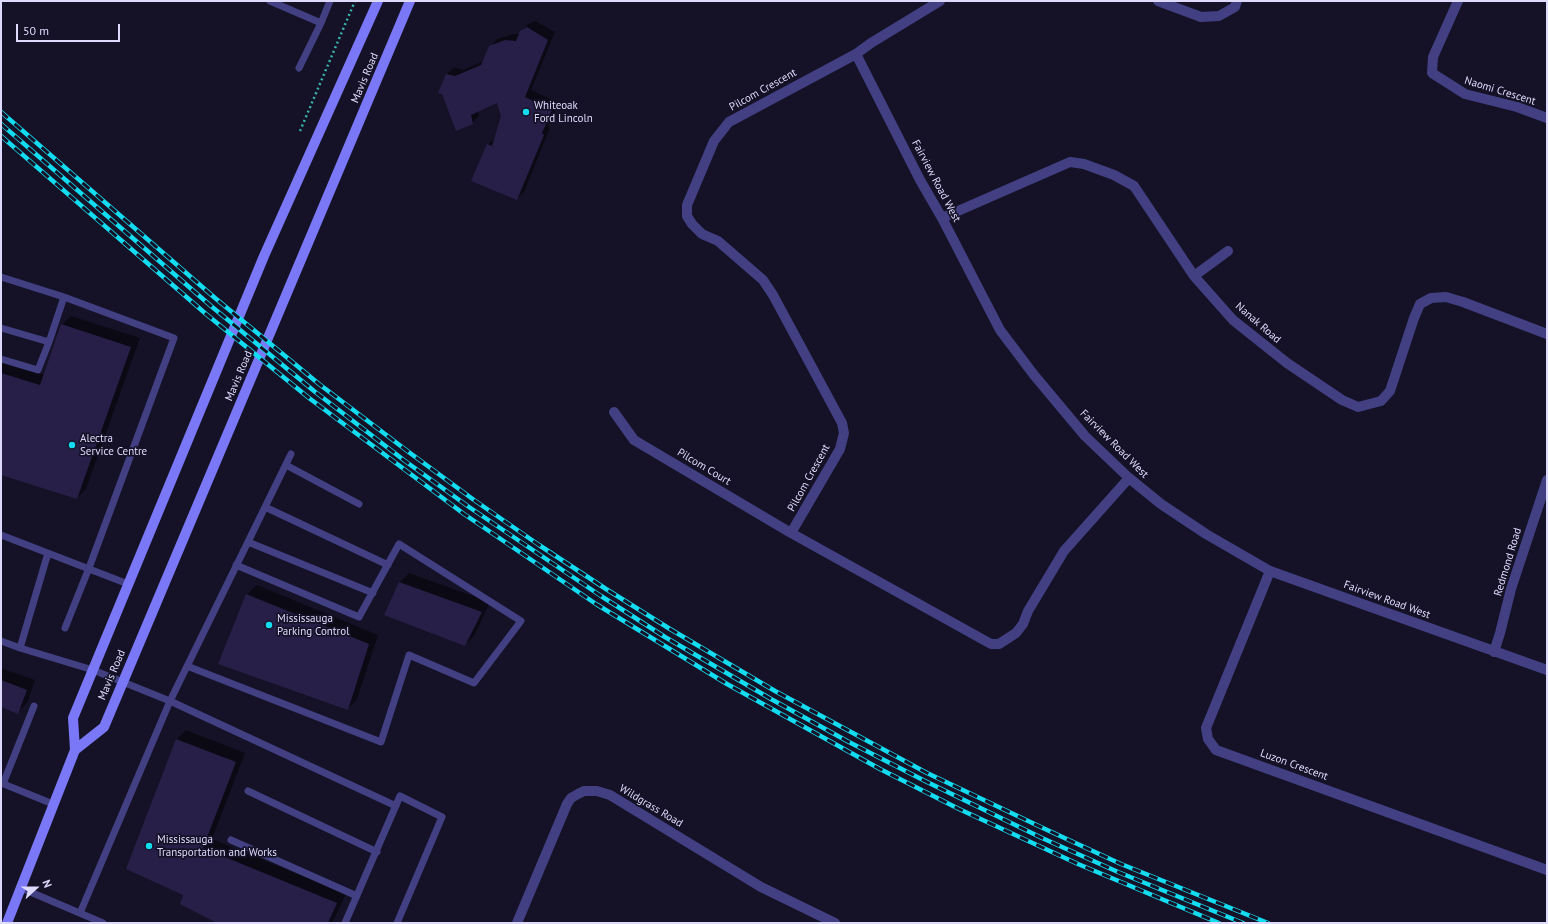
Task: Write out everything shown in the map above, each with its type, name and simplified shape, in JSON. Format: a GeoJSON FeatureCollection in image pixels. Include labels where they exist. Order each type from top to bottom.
{"type":"FeatureCollection","features":[{"type":"Feature","properties":{"kind":"main road","name":"Mavis Road"},"geometry":{"type":"LineString","coordinates":[[6,923],[75,750],[73,718],[264,256],[378,1]]}},
{"type":"Feature","properties":{"kind":"main road","name":"Mavis Road"},"geometry":{"type":"LineString","coordinates":[[75,750],[104,727],[410,1]]}},
{"type":"Feature","properties":{"kind":"street","name":"Pilcom Crescent"},"geometry":{"type":"LineString","coordinates":[[791,533],[840,449],[844,433],[842,423],[773,295],[763,280],[718,241],[702,234],[692,224],[687,216],[687,205],[714,140],[730,122],[856,54],[871,43],[940,1]]}},
{"type":"Feature","properties":{"kind":"street"},"geometry":{"type":"LineString","coordinates":[[1158,1],[1201,17],[1219,16],[1235,6],[1237,1]]}},
{"type":"Feature","properties":{"kind":"street","name":"Naomi Crescent"},"geometry":{"type":"LineString","coordinates":[[1458,1],[1433,57],[1432,73],[1465,94],[1517,107],[1547,118]]}},
{"type":"Feature","properties":{"kind":"street","name":"Fairview Road West"},"geometry":{"type":"LineString","coordinates":[[856,54],[920,180],[942,218],[1000,330],[1034,375],[1085,436],[1129,478],[1161,504],[1206,534],[1270,571],[1547,670]]}},
{"type":"Feature","properties":{"kind":"street","name":"Nanak Road"},"geometry":{"type":"LineString","coordinates":[[942,218],[1070,162],[1084,164],[1114,175],[1134,186],[1194,276],[1233,320],[1281,358],[1342,400],[1358,407],[1381,401],[1390,391],[1420,304],[1431,298],[1446,297],[1464,302],[1547,334]]}},
{"type":"Feature","properties":{"kind":"street"},"geometry":{"type":"LineString","coordinates":[[1194,276],[1228,251]]}},
{"type":"Feature","properties":{"kind":"street","name":"Pilcom Court"},"geometry":{"type":"LineString","coordinates":[[614,412],[634,440],[791,533]]}},
{"type":"Feature","properties":{"kind":"street"},"geometry":{"type":"LineString","coordinates":[[791,533],[985,642],[999,644],[1016,633],[1023,624],[1028,611],[1064,551],[1129,478]]}},
{"type":"Feature","properties":{"kind":"street","name":"Redmond Road"},"geometry":{"type":"LineString","coordinates":[[1494,652],[1511,589],[1547,480]]}},
{"type":"Feature","properties":{"kind":"street","name":"Luzon Crescent"},"geometry":{"type":"LineString","coordinates":[[1270,571],[1206,728],[1208,739],[1216,750],[1547,870]]}},
{"type":"Feature","properties":{"kind":"street","name":"Wildgrass Road"},"geometry":{"type":"LineString","coordinates":[[517,923],[566,804],[571,798],[584,791],[597,791],[610,795],[761,886],[835,923]]}},
{"type":"Feature","properties":{"kind":"lane"},"geometry":{"type":"LineString","coordinates":[[270,1],[321,23]]}},
{"type":"Feature","properties":{"kind":"lane"},"geometry":{"type":"LineString","coordinates":[[299,68],[330,1]]}},
{"type":"Feature","properties":{"kind":"lane"},"geometry":{"type":"LineString","coordinates":[[1,277],[64,297],[174,338],[89,568],[64,628]]}},
{"type":"Feature","properties":{"kind":"lane"},"geometry":{"type":"LineString","coordinates":[[1,359],[38,370],[64,297]]}},
{"type":"Feature","properties":{"kind":"lane"},"geometry":{"type":"LineString","coordinates":[[1,328],[49,342]]}},
{"type":"Feature","properties":{"kind":"lane"},"geometry":{"type":"LineString","coordinates":[[80,913],[170,700],[291,454]]}},
{"type":"Feature","properties":{"kind":"lane"},"geometry":{"type":"LineString","coordinates":[[286,465],[359,504]]}},
{"type":"Feature","properties":{"kind":"lane"},"geometry":{"type":"LineString","coordinates":[[265,507],[388,565]]}},
{"type":"Feature","properties":{"kind":"lane"},"geometry":{"type":"LineString","coordinates":[[1,535],[128,584]]}},
{"type":"Feature","properties":{"kind":"lane"},"geometry":{"type":"LineString","coordinates":[[248,542],[373,592]]}},
{"type":"Feature","properties":{"kind":"lane"},"geometry":{"type":"LineString","coordinates":[[187,666],[381,742],[410,655],[474,683],[522,621],[400,544],[359,617],[236,565]]}},
{"type":"Feature","properties":{"kind":"lane"},"geometry":{"type":"LineString","coordinates":[[20,648],[48,553]]}},
{"type":"Feature","properties":{"kind":"lane"},"geometry":{"type":"LineString","coordinates":[[1,641],[93,670],[170,700],[396,806]]}},
{"type":"Feature","properties":{"kind":"lane"},"geometry":{"type":"LineString","coordinates":[[34,706],[2,784],[53,804]]}},
{"type":"Feature","properties":{"kind":"lane"},"geometry":{"type":"LineString","coordinates":[[248,791],[377,852]]}},
{"type":"Feature","properties":{"kind":"lane"},"geometry":{"type":"LineString","coordinates":[[345,923],[400,796],[442,817],[397,923]]}},
{"type":"Feature","properties":{"kind":"lane"},"geometry":{"type":"LineString","coordinates":[[231,840],[357,896]]}},
{"type":"Feature","properties":{"kind":"lane"},"geometry":{"type":"LineString","coordinates":[[21,888],[100,922]]}},
{"type":"Feature","properties":{"kind":"path"},"geometry":{"type":"LineString","coordinates":[[300,131],[355,1]]}},
{"type":"Feature","properties":{"kind":"building","name":"Whiteoak Ford Lincoln"},"geometry":{"type":"Polygon","coordinates":[[[527,27],[548,40],[525,97],[552,110],[542,133],[544,135],[517,200],[471,181],[487,144],[492,146],[501,116],[497,103],[471,115],[473,124],[456,131],[442,94],[438,93],[446,74],[455,76],[481,65],[489,46],[505,40],[516,41],[520,31],[527,27]]]}},
{"type":"Feature","properties":{"kind":"building"},"geometry":{"type":"Polygon","coordinates":[[[61,324],[131,347],[77,499],[1,475],[1,373],[40,385],[61,324]]]}},
{"type":"Feature","properties":{"kind":"building"},"geometry":{"type":"Polygon","coordinates":[[[399,582],[482,612],[465,646],[384,615],[399,582]]]}},
{"type":"Feature","properties":{"kind":"building"},"geometry":{"type":"Polygon","coordinates":[[[246,594],[369,644],[348,710],[218,664],[246,594]]]}},
{"type":"Feature","properties":{"kind":"building"},"geometry":{"type":"Polygon","coordinates":[[[1,680],[27,690],[18,714],[1,707],[1,680]]]}},
{"type":"Feature","properties":{"kind":"building"},"geometry":{"type":"Polygon","coordinates":[[[176,739],[236,762],[203,848],[337,903],[328,923],[217,923],[180,904],[183,895],[126,869],[176,739]]]}},
{"type":"Feature","properties":{"kind":"railway"},"geometry":{"type":"LineString","coordinates":[[1,112],[215,298],[319,384],[474,500],[606,589],[775,691],[927,773],[1121,864],[1268,923]]}},
{"type":"Feature","properties":{"kind":"railway"},"geometry":{"type":"LineString","coordinates":[[1,124],[211,306],[314,391],[405,461],[469,507],[601,596],[665,637],[771,699],[847,741],[925,781],[1042,838],[1118,872],[1243,923]]}},
{"type":"Feature","properties":{"kind":"railway"},"geometry":{"type":"LineString","coordinates":[[1,136],[206,314],[309,398],[464,514],[596,604],[727,684],[880,769],[959,809],[1078,864],[1219,923]]}},
{"type":"Feature","properties":{"kind":"place","name":"Whiteoak Ford Lincoln"},"geometry":{"type":"Point","coordinates":[526,112]}},
{"type":"Feature","properties":{"kind":"place","name":"Alectra Service Centre"},"geometry":{"type":"Point","coordinates":[72,445]}},
{"type":"Feature","properties":{"kind":"place","name":"Mississauga Parking Control"},"geometry":{"type":"Point","coordinates":[269,625]}},
{"type":"Feature","properties":{"kind":"place","name":"Mississauga Transportation and Works"},"geometry":{"type":"Point","coordinates":[149,846]}}]}
